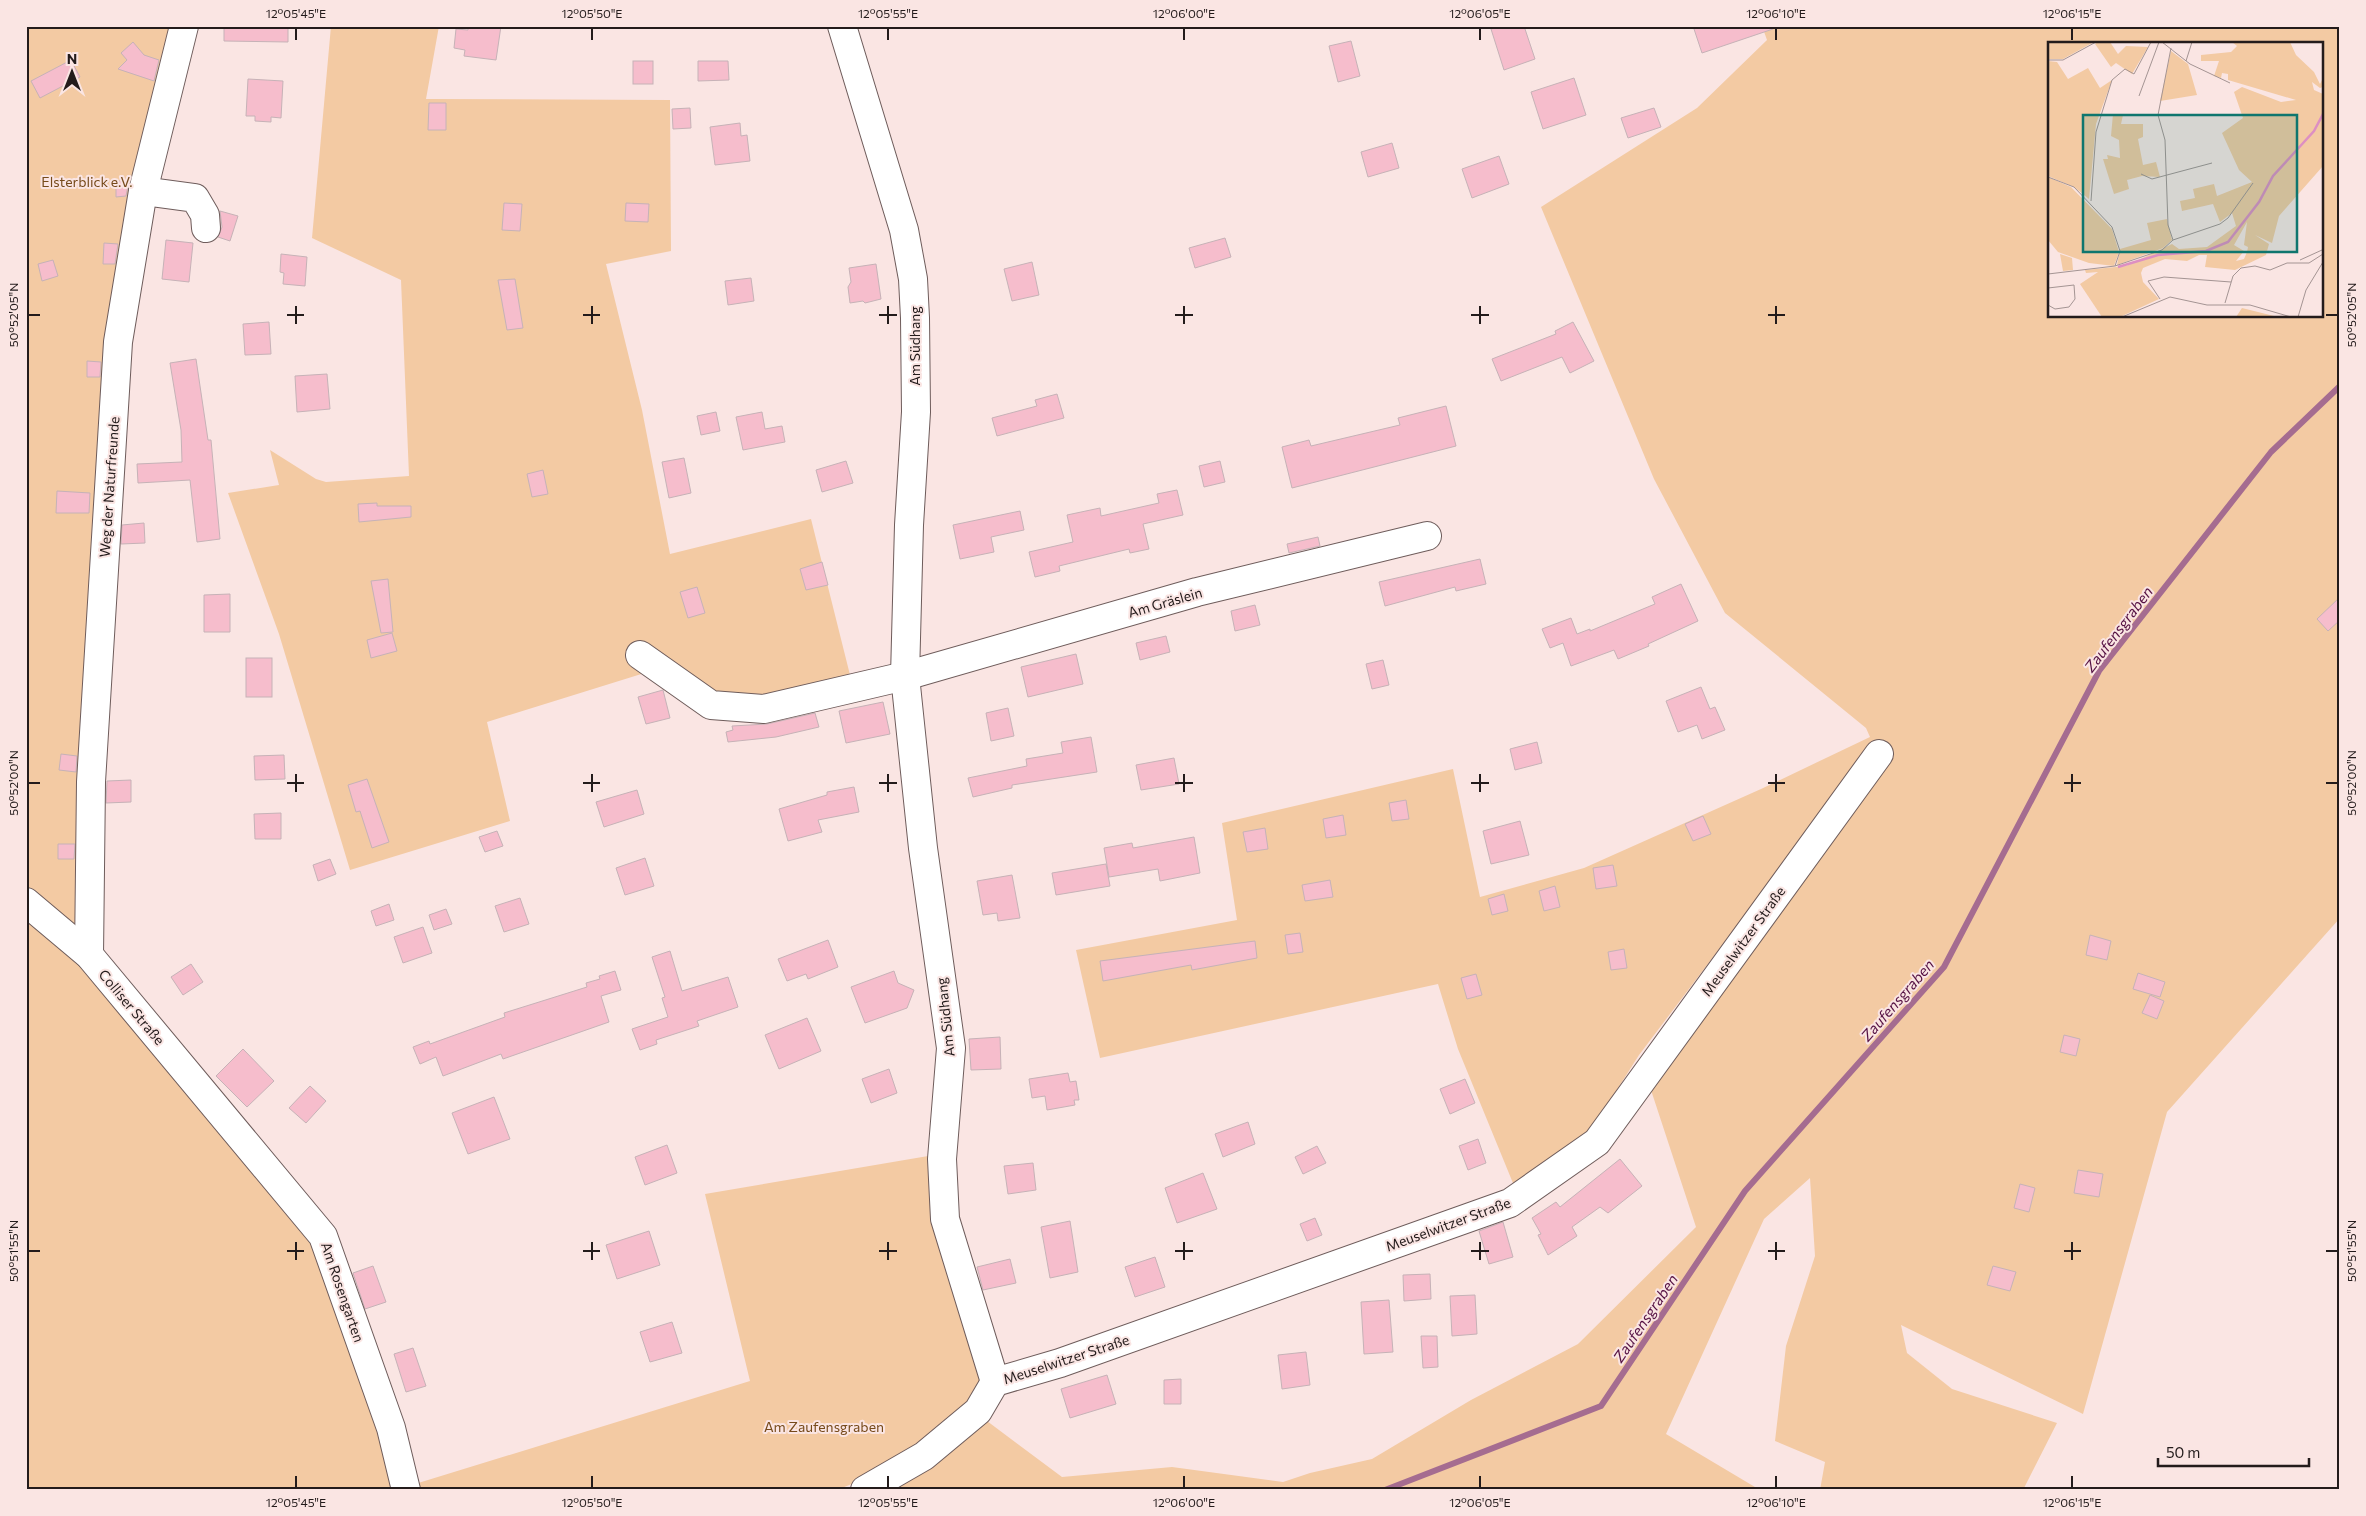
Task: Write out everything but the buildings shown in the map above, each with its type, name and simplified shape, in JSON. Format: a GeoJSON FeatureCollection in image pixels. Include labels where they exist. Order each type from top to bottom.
{"type":"FeatureCollection","features":[{"type":"Feature","properties":{"kind":"street","name":"Weg der Naturfreunde"},"geometry":{"type":"LineString","coordinates":[[89,955],[91,782],[118,342],[144,191],[184,26]]}},
{"type":"Feature","properties":{"kind":"street","name":"Am Südhang"},"geometry":{"type":"LineString","coordinates":[[842,26],[904,230],[913,279],[916,412],[908,525],[905,676],[923,848],[951,1048],[942,1158],[945,1219],[995,1382]]}},
{"type":"Feature","properties":{"kind":"street"},"geometry":{"type":"LineString","coordinates":[[144,191],[195,198],[205,215],[206,228]]}},
{"type":"Feature","properties":{"kind":"street","name":"Am Gräslein"},"geometry":{"type":"LineString","coordinates":[[905,676],[1197,592],[1427,536]]}},
{"type":"Feature","properties":{"kind":"street"},"geometry":{"type":"LineString","coordinates":[[640,655],[711,705],[764,709],[905,676]]}},
{"type":"Feature","properties":{"kind":"street","name":"Meuselwitzer Straße"},"geometry":{"type":"LineString","coordinates":[[865,1490],[924,1456],[978,1411],[995,1382],[1060,1363],[1510,1203],[1597,1142],[1879,754]]}},
{"type":"Feature","properties":{"kind":"street","name":"Colliser Straße"},"geometry":{"type":"LineString","coordinates":[[26,902],[89,955],[228,1122]]}},
{"type":"Feature","properties":{"kind":"street","name":"Am Rosengarten"},"geometry":{"type":"LineString","coordinates":[[228,1122],[324,1236],[391,1428],[406,1490]]}},
{"type":"Feature","properties":{"kind":"green space","name":"Elsterblick e.V."},"geometry":{"type":"Polygon","coordinates":[[[26,26],[182,26],[125,342],[82,928],[73,931],[26,890],[26,26]]]}},
{"type":"Feature","properties":{"kind":"green space"},"geometry":{"type":"Polygon","coordinates":[[[331,26],[439,26],[426,99],[670,100],[671,251],[606,264],[642,410],[670,554],[811,519],[852,683],[749,702],[651,671],[487,722],[510,821],[350,870],[279,634],[228,493],[279,485],[270,450],[316,479],[326,482],[409,476],[401,280],[312,238],[331,26]]]}},
{"type":"Feature","properties":{"kind":"green space"},"geometry":{"type":"Polygon","coordinates":[[[1762,26],[2340,26],[2340,918],[2167,1112],[2083,1414],[1901,1325],[1907,1353],[1952,1389],[2057,1423],[2023,1490],[1820,1490],[1825,1462],[1775,1441],[1786,1346],[1815,1256],[1810,1178],[1764,1219],[1666,1434],[1760,1490],[894,1490],[987,1421],[1062,1477],[1172,1467],[1283,1482],[1310,1473],[1372,1459],[1471,1400],[1578,1344],[1696,1227],[1649,1084],[1794,850],[1639,1055],[1585,1140],[1515,1188],[1458,1049],[1438,984],[1100,1058],[1076,950],[1237,920],[1222,823],[1453,769],[1480,897],[1584,868],[1761,789],[1870,737],[1866,728],[1725,613],[1654,479],[1541,207],[1697,108],[1767,40],[1762,26]]]}},
{"type":"Feature","properties":{"kind":"green space"},"geometry":{"type":"Polygon","coordinates":[[[26,914],[121,1000],[324,1259],[399,1490],[26,1490],[26,914]]]}},
{"type":"Feature","properties":{"kind":"green space","name":"Am Zaufensgraben"},"geometry":{"type":"Polygon","coordinates":[[[934,1155],[985,1385],[973,1405],[886,1470],[837,1490],[416,1490],[415,1484],[750,1381],[705,1194],[934,1155]]]}},
{"type":"Feature","properties":{"kind":"waterway","name":"Zaufensgraben"},"geometry":{"type":"LineString","coordinates":[[1385,1490],[1601,1406],[1745,1191],[1944,967],[2099,671],[2271,452],[2340,386]]}}]}
